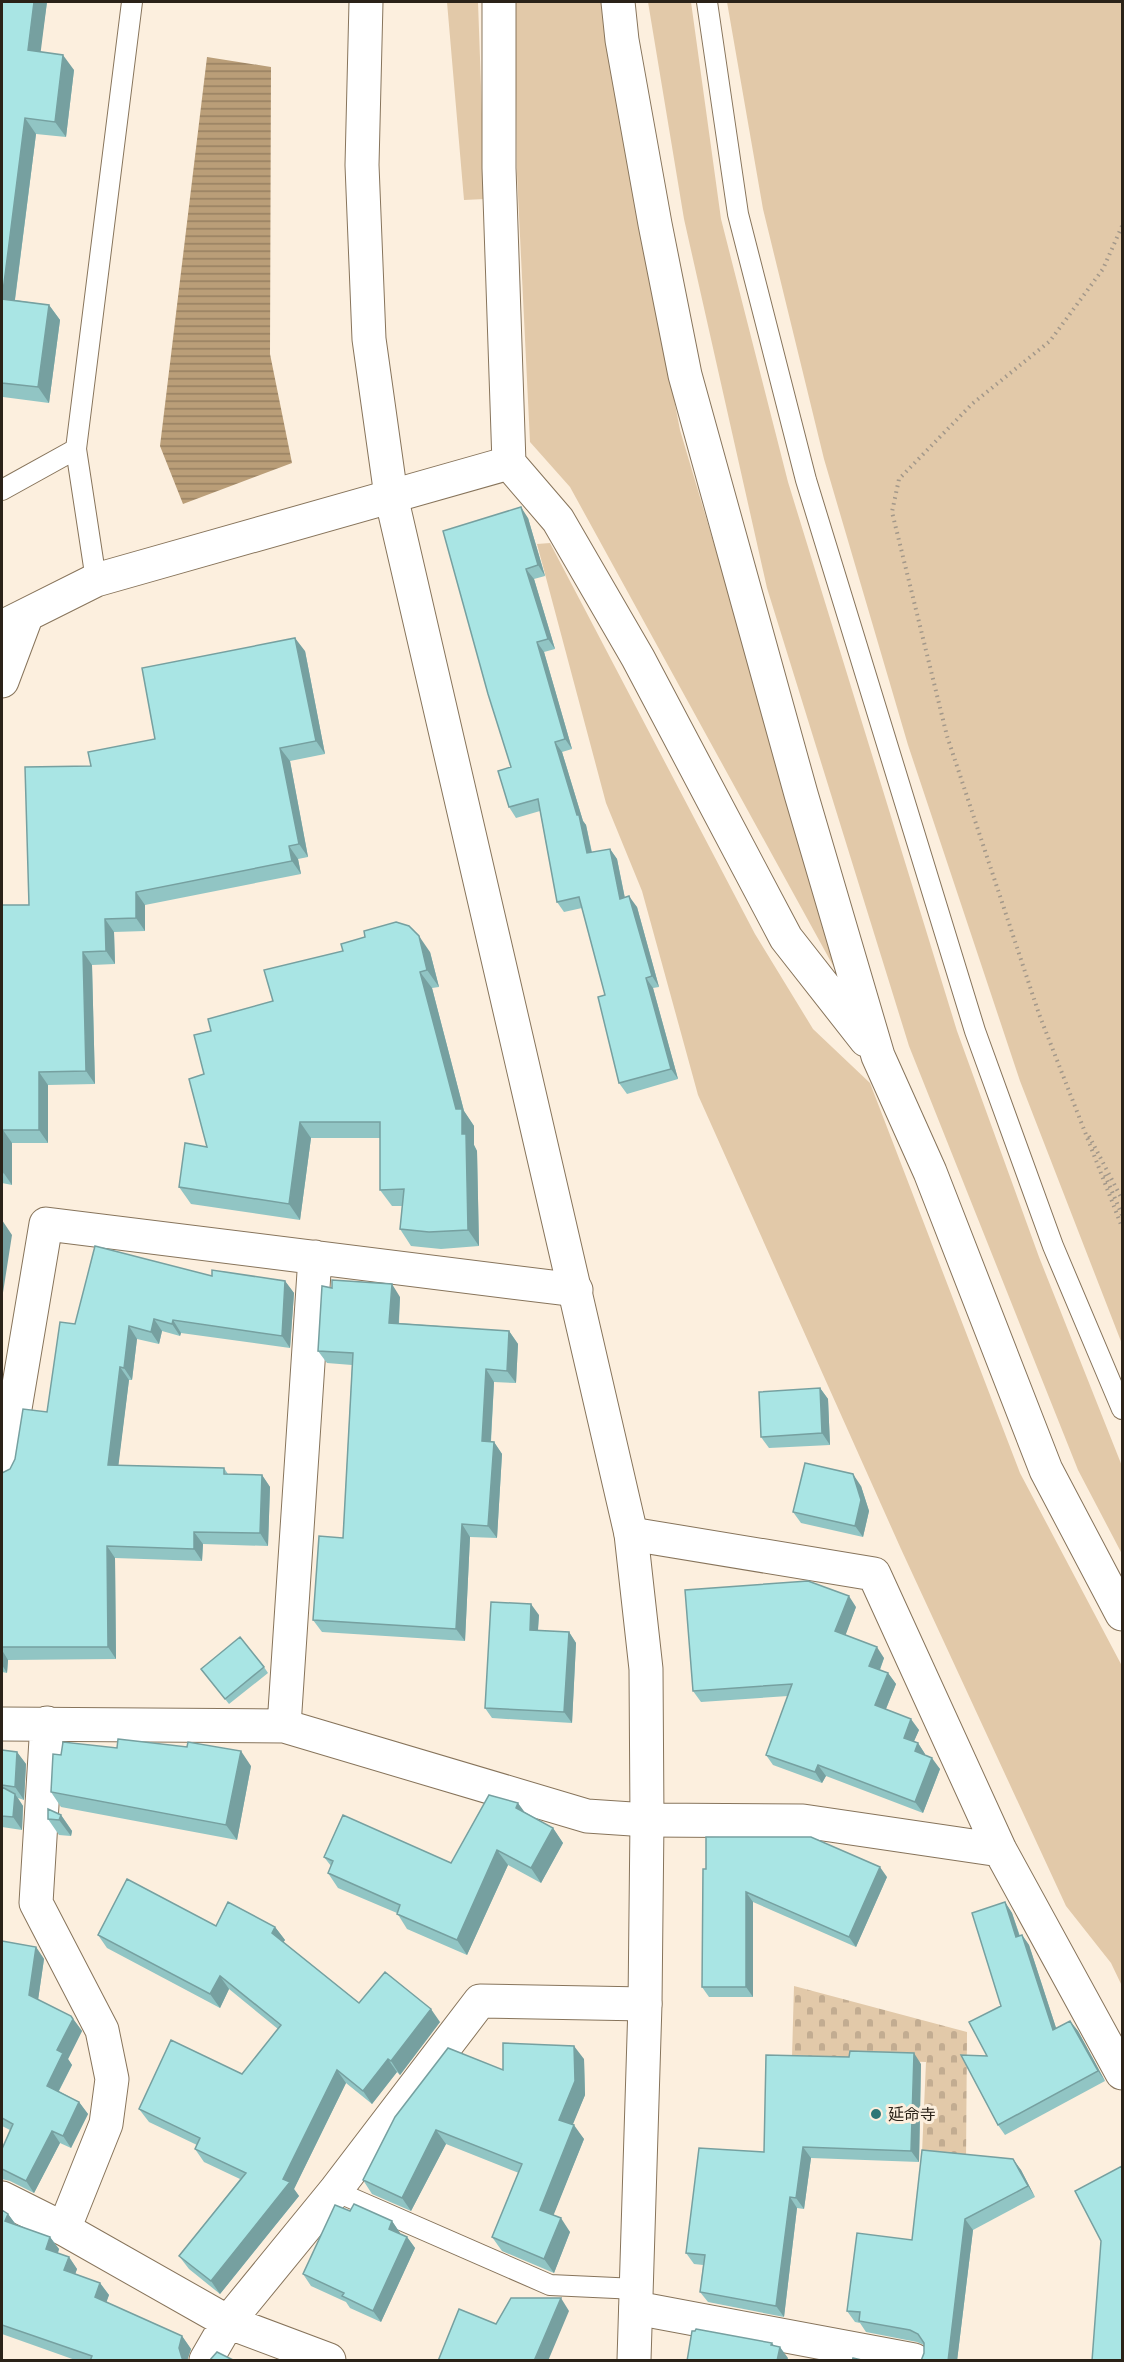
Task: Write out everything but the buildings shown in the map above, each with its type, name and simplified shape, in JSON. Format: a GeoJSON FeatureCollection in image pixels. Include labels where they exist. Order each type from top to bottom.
{"type":"FeatureCollection","features":[{"type":"Feature","properties":{"kind":"street"},"geometry":{"type":"LineString","coordinates":[[366,2],[362,165],[369,339],[391,496],[631,1534],[646,1670],[647,1820],[645,2004],[634,2361]]}},
{"type":"Feature","properties":{"kind":"street"},"geometry":{"type":"LineString","coordinates":[[499,2],[499,168],[509,463],[558,520],[610,608],[786,938],[878,1056]]}},
{"type":"Feature","properties":{"kind":"street"},"geometry":{"type":"LineString","coordinates":[[618,2],[622,40],[655,224],[685,375],[801,794],[878,1056],[930,1172],[1046,1470],[1122,1614]]}},
{"type":"Feature","properties":{"kind":"street"},"geometry":{"type":"LineString","coordinates":[[2,681],[14,622],[96,580],[509,463]]}},
{"type":"Feature","properties":{"kind":"street"},"geometry":{"type":"LineString","coordinates":[[2,1467],[5,1468],[46,1224],[576,1290]]}},
{"type":"Feature","properties":{"kind":"street"},"geometry":{"type":"LineString","coordinates":[[284,1726],[315,1257]]}},
{"type":"Feature","properties":{"kind":"street"},"geometry":{"type":"LineString","coordinates":[[631,1534],[874,1574],[1000,1850],[1122,2073]]}},
{"type":"Feature","properties":{"kind":"street"},"geometry":{"type":"LineString","coordinates":[[47,1723],[36,1903],[102,2030],[112,2079],[106,2124],[64,2229]]}},
{"type":"Feature","properties":{"kind":"street"},"geometry":{"type":"LineString","coordinates":[[2,1724],[284,1726],[587,1816],[647,1820],[803,1821],[1000,1850]]}},
{"type":"Feature","properties":{"kind":"street"},"geometry":{"type":"LineString","coordinates":[[206,2361],[228,2322],[334,2191],[480,2001],[645,2004]]}},
{"type":"Feature","properties":{"kind":"street"},"geometry":{"type":"LineString","coordinates":[[2,2198],[64,2229],[228,2322],[329,2361]]}},
{"type":"Feature","properties":{"kind":"street"},"geometry":{"type":"LineString","coordinates":[[636,2299],[914,2361]]}},
{"type":"Feature","properties":{"kind":"lane"},"geometry":{"type":"LineString","coordinates":[[96,580],[76,449],[132,2]]}},
{"type":"Feature","properties":{"kind":"lane"},"geometry":{"type":"LineString","coordinates":[[707,2],[738,214],[806,480],[975,1031],[1053,1246],[1122,1409]]}},
{"type":"Feature","properties":{"kind":"lane"},"geometry":{"type":"LineString","coordinates":[[2,490],[76,449]]}},
{"type":"Feature","properties":{"kind":"lane"},"geometry":{"type":"LineString","coordinates":[[334,2191],[550,2285],[636,2299]]}},
{"type":"Feature","properties":{"kind":"path"},"geometry":{"type":"LineString","coordinates":[[1122,226],[1103,269],[1050,341],[972,404],[899,479],[892,512],[947,736],[1039,1014],[1122,1227]]}},
{"type":"Feature","properties":{"kind":"path"},"geometry":{"type":"LineString","coordinates":[[1080,1119],[1122,1199]]}},
{"type":"Feature","properties":{"kind":"path"},"geometry":{"type":"LineString","coordinates":[[1080,1119],[1122,1215]]}},
{"type":"Feature","properties":{"kind":"green space"},"geometry":{"type":"Polygon","coordinates":[[[447,2],[478,2],[485,199],[464,200],[447,2]]]}},
{"type":"Feature","properties":{"kind":"green space"},"geometry":{"type":"Polygon","coordinates":[[[515,2],[603,2],[632,182],[680,430],[847,991],[570,487],[530,442],[517,174],[515,2]]]}},
{"type":"Feature","properties":{"kind":"green space"},"geometry":{"type":"Polygon","coordinates":[[[648,2],[691,2],[721,219],[788,482],[957,1031],[1039,1257],[1122,1466],[1122,1554],[1078,1470],[909,1046],[767,588],[684,219],[648,2]]]}},
{"type":"Feature","properties":{"kind":"green space"},"geometry":{"type":"Polygon","coordinates":[[[727,2],[1122,2],[1122,1344],[1020,1081],[908,745],[824,459],[763,209],[727,2]]]}},
{"type":"Feature","properties":{"kind":"green space"},"geometry":{"type":"Polygon","coordinates":[[[550,543],[755,934],[813,1029],[870,1083],[1020,1473],[1122,1666],[1122,1986],[1111,1963],[1066,1906],[901,1549],[698,1095],[642,891],[606,803],[537,544],[550,543]]]}},
{"type":"Feature","properties":{"kind":"green space"},"geometry":{"type":"Polygon","coordinates":[[[794,1986],[967,2032],[966,2163],[922,2153],[926,2062],[792,2057],[794,1986]]]}},
{"type":"Feature","properties":{"kind":"shaded area"},"geometry":{"type":"Polygon","coordinates":[[[207,57],[271,67],[270,354],[292,463],[183,504],[160,446],[207,57]]]}},
{"type":"Feature","properties":{"kind":"place","name":"延命寺"},"geometry":{"type":"Point","coordinates":[876,2114]}}]}
